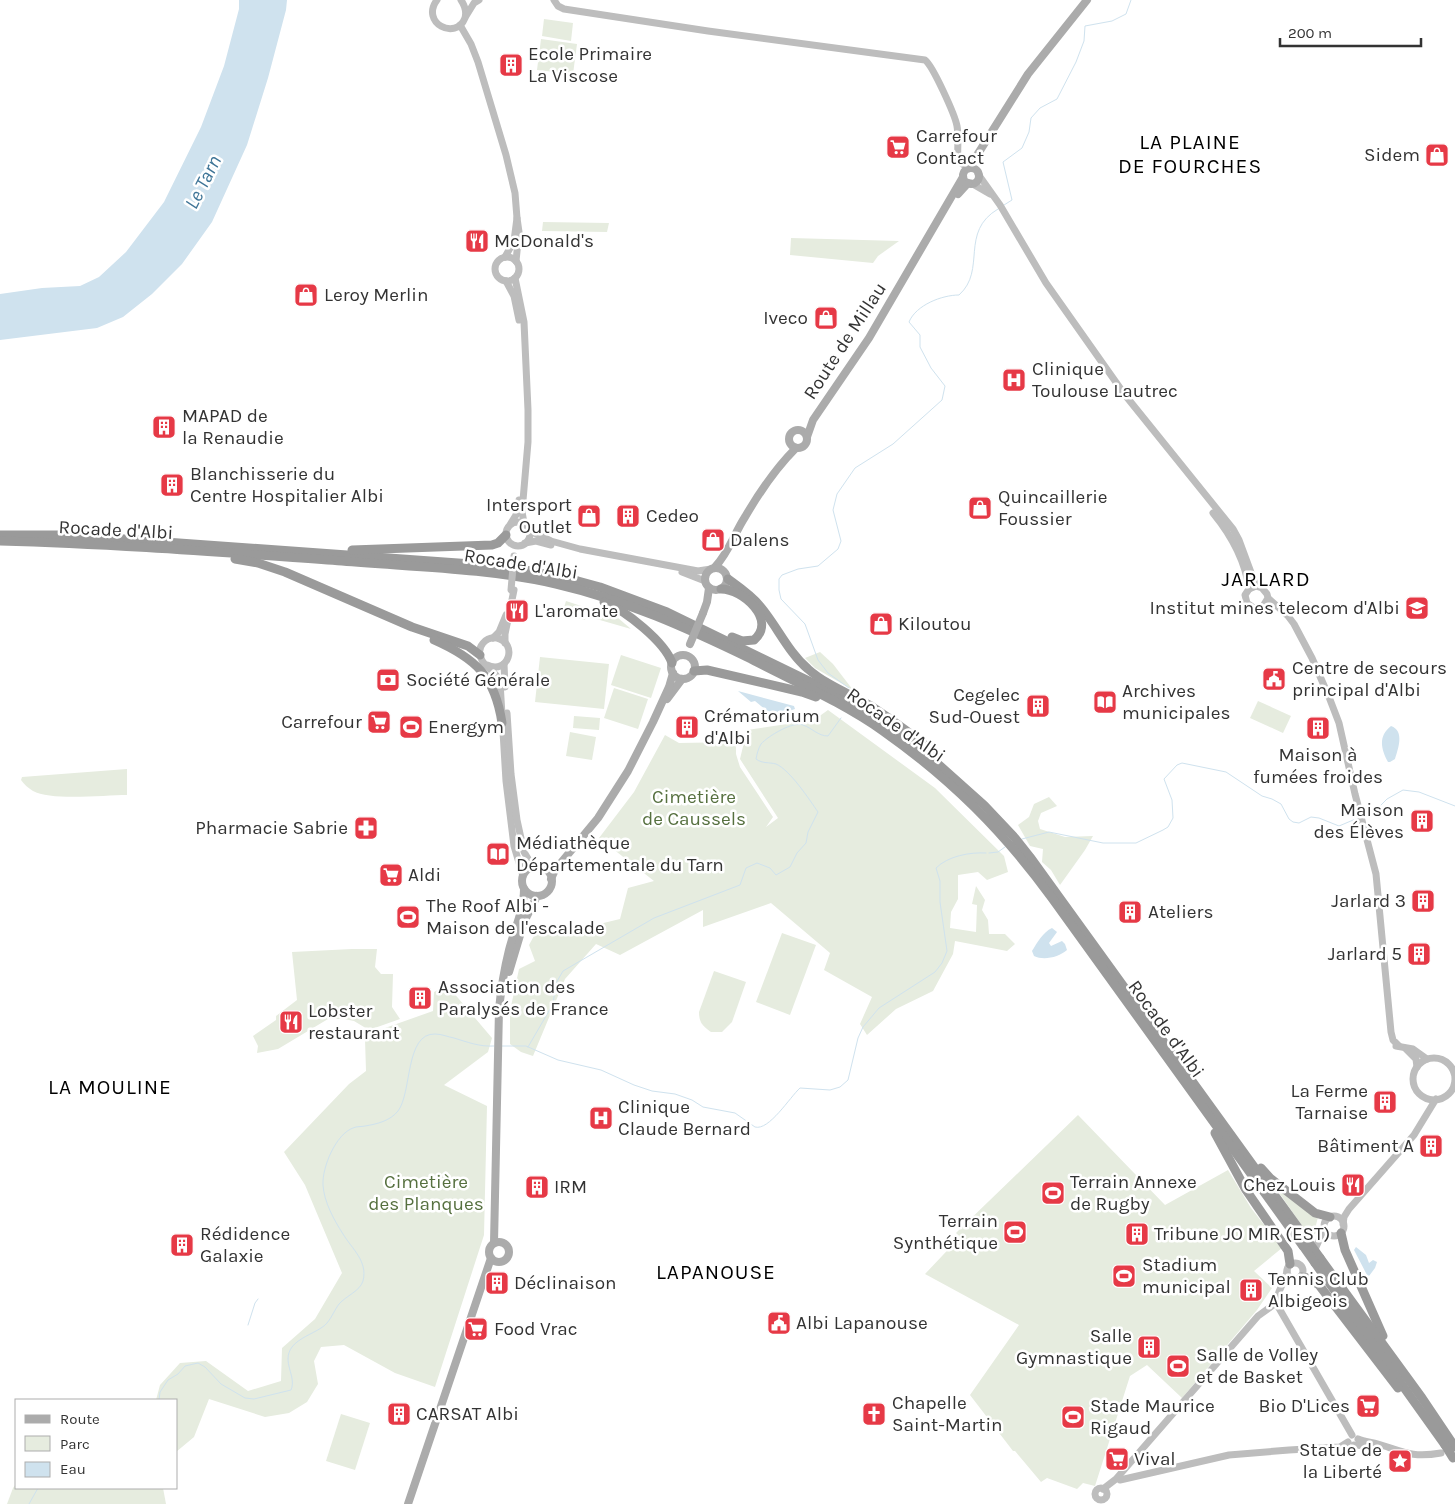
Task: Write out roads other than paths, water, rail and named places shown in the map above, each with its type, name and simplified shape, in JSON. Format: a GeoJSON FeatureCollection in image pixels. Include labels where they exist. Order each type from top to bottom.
{"type":"FeatureCollection","features":[{"type":"Feature","properties":{"kind":"highway","name":"Rocade d'Albi"},"geometry":{"type":"LineString","coordinates":[[0,535],[68,535],[520,569],[600,587],[704,628],[824,688],[877,719],[951,774],[1015,838],[1201,1104],[1305,1243],[1429,1415],[1454,1460]]}},
{"type":"Feature","properties":{"kind":"highway"},"geometry":{"type":"LineString","coordinates":[[320,553],[331,550],[492,545],[508,539]]}},
{"type":"Feature","properties":{"kind":"highway","name":"Rocade d'Albi"},"geometry":{"type":"LineString","coordinates":[[0,541],[100,544],[496,573],[552,583],[616,601],[674,623],[822,695],[882,731],[951,784],[1023,859],[1057,899],[1249,1159],[1305,1243]]}},
{"type":"Feature","properties":{"kind":"highway"},"geometry":{"type":"LineString","coordinates":[[205,552],[275,568],[444,644],[466,656],[482,670],[495,690],[502,723]]}},
{"type":"Feature","properties":{"kind":"highway"},"geometry":{"type":"LineString","coordinates":[[726,575],[760,605],[793,652],[809,669],[823,680],[877,710],[924,744],[986,802],[1015,838]]}},
{"type":"Feature","properties":{"kind":"highway"},"geometry":{"type":"LineString","coordinates":[[552,583],[561,589],[609,604],[628,615],[668,654],[672,663]]}},
{"type":"Feature","properties":{"kind":"highway"},"geometry":{"type":"LineString","coordinates":[[704,628],[748,642],[754,640],[762,631],[763,624],[761,618],[751,604],[736,591],[719,590]]}},
{"type":"Feature","properties":{"kind":"highway"},"geometry":{"type":"LineString","coordinates":[[368,609],[412,627],[468,646],[480,654]]}},
{"type":"Feature","properties":{"kind":"highway"},"geometry":{"type":"LineString","coordinates":[[694,671],[708,670],[802,692],[843,710],[851,711]]}},
{"type":"Feature","properties":{"kind":"highway"},"geometry":{"type":"LineString","coordinates":[[1201,1104],[1203,1114],[1224,1148],[1246,1190],[1288,1251],[1291,1266]]}},
{"type":"Feature","properties":{"kind":"highway"},"geometry":{"type":"LineString","coordinates":[[1249,1159],[1254,1161],[1270,1178],[1315,1213],[1332,1217]]}},
{"type":"Feature","properties":{"kind":"highway"},"geometry":{"type":"LineString","coordinates":[[1342,1228],[1345,1250],[1379,1330],[1393,1353],[1394,1360]]}},
{"type":"Feature","properties":{"kind":"highway","name":"Rocade d'Albi"},"geometry":{"type":"LineString","coordinates":[[1318,1261],[1422,1398],[1432,1426],[1449,1448]]}},
{"type":"Feature","properties":{"kind":"highway"},"geometry":{"type":"LineString","coordinates":[[1299,1274],[1319,1285],[1417,1410],[1429,1415]]}},
{"type":"Feature","properties":{"kind":"main road"},"geometry":{"type":"LineString","coordinates":[[437,0],[432,9],[434,19],[436,23],[451,29],[460,25],[474,3],[479,0]]}},
{"type":"Feature","properties":{"kind":"main road"},"geometry":{"type":"LineString","coordinates":[[461,0],[465,5],[465,16]]}},
{"type":"Feature","properties":{"kind":"main road"},"geometry":{"type":"LineString","coordinates":[[461,0],[472,0]]}},
{"type":"Feature","properties":{"kind":"main road","name":"Route de Millau"},"geometry":{"type":"LineString","coordinates":[[807,437],[813,420],[869,338],[1039,61],[1087,0]]}},
{"type":"Feature","properties":{"kind":"main road"},"geometry":{"type":"LineString","coordinates":[[556,3],[564,10],[921,59],[930,63],[951,112],[954,126],[954,162],[994,197],[1046,283],[1131,403],[1233,529],[1239,540],[1253,587]]}},
{"type":"Feature","properties":{"kind":"main road"},"geometry":{"type":"LineString","coordinates":[[460,25],[471,44],[478,62],[506,155],[515,193],[519,232],[516,261],[519,269],[515,278],[524,322],[528,401],[528,442],[522,512],[524,523],[530,532],[551,541],[599,553],[698,571],[713,568],[726,575]]}},
{"type":"Feature","properties":{"kind":"main road"},"geometry":{"type":"LineString","coordinates":[[969,175],[994,197]]}},
{"type":"Feature","properties":{"kind":"main road"},"geometry":{"type":"LineString","coordinates":[[518,218],[514,241],[504,257],[497,262],[495,270],[500,278],[506,281],[514,296],[519,320],[524,419],[518,503],[516,515],[507,528],[508,539],[515,556],[505,634],[509,652],[504,664],[509,754],[517,820],[524,852],[530,862],[546,869],[551,879]]}},
{"type":"Feature","properties":{"kind":"main road"},"geometry":{"type":"LineString","coordinates":[[504,257],[511,257],[516,261]]}},
{"type":"Feature","properties":{"kind":"main road"},"geometry":{"type":"LineString","coordinates":[[506,281],[515,278]]}},
{"type":"Feature","properties":{"kind":"main road","name":"Route de Millau"},"geometry":{"type":"LineString","coordinates":[[797,430],[813,420]]}},
{"type":"Feature","properties":{"kind":"main road"},"geometry":{"type":"LineString","coordinates":[[498,1036],[506,985],[516,950],[540,895],[550,887],[551,879],[556,870],[598,818],[628,771],[669,687],[673,673],[672,663],[681,656],[689,645],[703,613],[707,602],[707,573],[729,550],[745,517],[775,474],[796,448],[804,446],[807,437],[803,431],[797,430],[791,433],[786,453],[775,474]]}},
{"type":"Feature","properties":{"kind":"main road"},"geometry":{"type":"LineString","coordinates":[[789,442],[796,448]]}},
{"type":"Feature","properties":{"kind":"main road"},"geometry":{"type":"LineString","coordinates":[[512,523],[524,523]]}},
{"type":"Feature","properties":{"kind":"main road"},"geometry":{"type":"LineString","coordinates":[[515,556],[529,538],[530,532]]}},
{"type":"Feature","properties":{"kind":"main road"},"geometry":{"type":"LineString","coordinates":[[508,539],[515,546],[536,542],[587,554],[670,569],[719,590]]}},
{"type":"Feature","properties":{"kind":"main road"},"geometry":{"type":"LineString","coordinates":[[707,602],[725,586],[729,550]]}},
{"type":"Feature","properties":{"kind":"main road"},"geometry":{"type":"LineString","coordinates":[[1253,587],[1265,590],[1268,598],[1294,624],[1312,658],[1339,724],[1359,811],[1376,870],[1388,997],[1386,1007],[1388,1037],[1393,1044],[1413,1049],[1427,1058],[1438,1058],[1452,1063],[1455,1073],[1454,1085],[1442,1098],[1423,1097]]}},
{"type":"Feature","properties":{"kind":"main road"},"geometry":{"type":"LineString","coordinates":[[1253,587],[1245,595],[1249,606],[1259,608],[1276,606]]}},
{"type":"Feature","properties":{"kind":"main road"},"geometry":{"type":"LineString","coordinates":[[493,1260],[489,1252],[498,1243],[499,1234],[496,1183],[499,1009],[509,950],[524,898],[524,889],[523,876],[514,846],[510,820],[500,682],[498,675],[483,662],[480,654],[481,646],[499,632],[512,590]]}},
{"type":"Feature","properties":{"kind":"main road"},"geometry":{"type":"LineString","coordinates":[[1264,606],[1268,598]]}},
{"type":"Feature","properties":{"kind":"main road"},"geometry":{"type":"LineString","coordinates":[[493,638],[498,638],[506,643]]}},
{"type":"Feature","properties":{"kind":"main road"},"geometry":{"type":"LineString","coordinates":[[673,673],[677,678],[682,679],[690,677],[694,671],[689,645]]}},
{"type":"Feature","properties":{"kind":"main road"},"geometry":{"type":"LineString","coordinates":[[681,656],[691,659]]}},
{"type":"Feature","properties":{"kind":"main road"},"geometry":{"type":"LineString","coordinates":[[487,665],[496,668],[504,664]]}},
{"type":"Feature","properties":{"kind":"main road"},"geometry":{"type":"LineString","coordinates":[[653,722],[670,694],[682,679]]}},
{"type":"Feature","properties":{"kind":"main road"},"geometry":{"type":"LineString","coordinates":[[546,869],[556,863],[602,810]]}},
{"type":"Feature","properties":{"kind":"main road"},"geometry":{"type":"LineString","coordinates":[[523,876],[528,869],[536,866]]}},
{"type":"Feature","properties":{"kind":"main road"},"geometry":{"type":"LineString","coordinates":[[524,889],[540,895]]}},
{"type":"Feature","properties":{"kind":"main road"},"geometry":{"type":"LineString","coordinates":[[1401,1047],[1414,1056],[1417,1067]]}},
{"type":"Feature","properties":{"kind":"main road"},"geometry":{"type":"LineString","coordinates":[[1425,1118],[1427,1106],[1423,1097],[1414,1088],[1413,1075],[1417,1067],[1427,1058]]}},
{"type":"Feature","properties":{"kind":"main road"},"geometry":{"type":"LineString","coordinates":[[1324,1229],[1330,1235],[1336,1236],[1342,1228],[1344,1217],[1349,1209],[1409,1141],[1436,1099]]}},
{"type":"Feature","properties":{"kind":"main road"},"geometry":{"type":"LineString","coordinates":[[1330,1235],[1316,1247],[1325,1222],[1349,1209]]}},
{"type":"Feature","properties":{"kind":"main road"},"geometry":{"type":"LineString","coordinates":[[1332,1217],[1340,1218],[1342,1228]]}},
{"type":"Feature","properties":{"kind":"main road"},"geometry":{"type":"LineString","coordinates":[[493,1260],[504,1260],[508,1255],[508,1248],[498,1243]]}},
{"type":"Feature","properties":{"kind":"main road"},"geometry":{"type":"LineString","coordinates":[[1284,1283],[1299,1274],[1308,1255],[1291,1266],[1278,1295],[1276,1303],[1353,1440]]}},
{"type":"Feature","properties":{"kind":"main road"},"geometry":{"type":"LineString","coordinates":[[408,1504],[488,1266],[493,1260]]}},
{"type":"Feature","properties":{"kind":"main road"},"geometry":{"type":"LineString","coordinates":[[1291,1266],[1300,1264],[1299,1274]]}},
{"type":"Feature","properties":{"kind":"main road"},"geometry":{"type":"LineString","coordinates":[[1291,1266],[1289,1276],[1299,1274]]}},
{"type":"Feature","properties":{"kind":"main road"},"geometry":{"type":"LineString","coordinates":[[1105,1492],[1099,1488],[1095,1492],[1097,1502],[1104,1500],[1108,1486],[1258,1316],[1276,1303]]}},
{"type":"Feature","properties":{"kind":"main road"},"geometry":{"type":"LineString","coordinates":[[1105,1492],[1120,1480],[1229,1455],[1340,1447],[1353,1440],[1416,1455],[1449,1448]]}},
{"type":"Feature","properties":{"kind":"main road"},"geometry":{"type":"LineString","coordinates":[[1120,1480],[1124,1469]]}},
{"type":"Feature","properties":{"kind":"water","name":"Le Tarn"},"geometry":{"type":"Polygon","coordinates":[[[239,0],[287,0],[268,78],[247,145],[212,222],[182,264],[152,294],[123,317],[97,328],[0,340],[0,294],[42,288],[80,286],[99,277],[126,252],[164,202],[201,127],[224,66],[239,9],[239,0]]]}},
{"type":"Feature","properties":{"kind":"water"},"geometry":{"type":"Polygon","coordinates":[[[738,691],[794,706],[795,709],[774,716],[755,701],[751,702],[738,691]]]}},
{"type":"Feature","properties":{"kind":"water"},"geometry":{"type":"Polygon","coordinates":[[[1391,726],[1398,732],[1399,741],[1395,759],[1388,762],[1382,748],[1382,738],[1391,726]]]}},
{"type":"Feature","properties":{"kind":"water"},"geometry":{"type":"Polygon","coordinates":[[[1052,928],[1057,932],[1049,943],[1051,946],[1062,941],[1067,950],[1051,958],[1034,956],[1032,951],[1043,935],[1052,928]]]}},
{"type":"Feature","properties":{"kind":"water"},"geometry":{"type":"Polygon","coordinates":[[[1356,1247],[1366,1255],[1369,1263],[1373,1260],[1377,1262],[1369,1276],[1354,1250],[1356,1247]]]}},
{"type":"Feature","properties":{"kind":"waterway"},"geometry":{"type":"LineString","coordinates":[[1004,205],[1012,200],[1003,162],[1022,148],[1029,132],[1031,118],[1040,108],[1057,99],[1076,62],[1084,41],[1085,26],[1112,21],[1126,14],[1131,0]]}},
{"type":"Feature","properties":{"kind":"waterway"},"geometry":{"type":"LineString","coordinates":[[849,688],[828,673],[818,660],[805,624],[781,599],[779,579],[782,575],[798,569],[818,566],[838,549],[841,541],[833,510],[837,494],[855,468],[893,444],[942,400],[945,386],[931,368],[920,347],[920,335],[909,322],[912,316],[923,306],[938,299],[959,295],[967,285],[971,274],[979,229],[986,218],[998,209]]}},
{"type":"Feature","properties":{"kind":"waterway"},"geometry":{"type":"LineString","coordinates":[[528,1047],[553,1004],[556,983],[563,971],[654,918],[740,885],[746,868],[757,863],[770,868],[776,875],[790,867],[797,853],[806,843],[808,832],[818,812],[799,785],[787,772],[776,764],[756,759],[758,750],[761,744],[769,737],[793,725],[803,725],[821,735],[828,736],[841,718]]}},
{"type":"Feature","properties":{"kind":"waterway"},"geometry":{"type":"LineString","coordinates":[[1022,839],[1049,832],[1103,843],[1136,843],[1168,827],[1173,818],[1172,800],[1164,779],[1177,765],[1182,763],[1226,772],[1262,796],[1281,804],[1289,819],[1293,822],[1299,823],[1311,817],[1339,826],[1358,818]]}},
{"type":"Feature","properties":{"kind":"waterway"},"geometry":{"type":"LineString","coordinates":[[1363,815],[1377,809],[1387,799],[1403,790],[1419,792],[1455,806]]}},
{"type":"Feature","properties":{"kind":"waterway"},"geometry":{"type":"LineString","coordinates":[[989,853],[998,852],[1005,847]]}},
{"type":"Feature","properties":{"kind":"waterway"},"geometry":{"type":"LineString","coordinates":[[501,1046],[526,1046],[558,1060],[601,1070],[652,1091],[675,1094],[692,1100],[703,1107],[735,1113],[755,1127],[761,1127],[773,1119],[800,1088],[830,1090],[840,1087],[848,1080],[858,1038],[863,1027],[879,1008],[935,972],[942,963],[947,951],[940,902],[940,881],[936,868],[947,860],[960,856],[986,853]]}},
{"type":"Feature","properties":{"kind":"waterway"},"geometry":{"type":"LineString","coordinates":[[159,1399],[160,1392],[168,1380],[178,1374],[185,1366],[198,1363],[205,1367],[221,1384],[245,1398],[254,1399],[291,1390],[292,1379],[288,1358],[292,1347],[324,1326],[339,1304],[356,1291],[363,1281],[364,1274],[361,1261],[343,1234],[327,1204],[323,1178],[331,1152],[347,1131],[356,1127],[383,1122],[398,1111],[414,1053],[425,1036],[440,1034],[479,1045],[494,1046]]}},
{"type":"Feature","properties":{"kind":"waterway"},"geometry":{"type":"LineString","coordinates":[[248,1325],[258,1299]]}},
{"type":"Feature","properties":{"kind":"waterway"},"geometry":{"type":"LineString","coordinates":[[29,1504],[37,1489]]}},
{"type":"Feature","properties":{"kind":"place","name":"Ecole Primaire La Viscose"},"geometry":{"type":"Point","coordinates":[511,65]}},
{"type":"Feature","properties":{"kind":"place","name":"Carrefour Contact"},"geometry":{"type":"Point","coordinates":[898,147]}},
{"type":"Feature","properties":{"kind":"place","name":"Sidem"},"geometry":{"type":"Point","coordinates":[1437,155]}},
{"type":"Feature","properties":{"kind":"place","name":"McDonald's"},"geometry":{"type":"Point","coordinates":[477,241]}},
{"type":"Feature","properties":{"kind":"place","name":"Leroy Merlin"},"geometry":{"type":"Point","coordinates":[306,295]}},
{"type":"Feature","properties":{"kind":"place","name":"Iveco"},"geometry":{"type":"Point","coordinates":[826,318]}},
{"type":"Feature","properties":{"kind":"place","name":"Clinique Toulouse Lautrec"},"geometry":{"type":"Point","coordinates":[1014,380]}},
{"type":"Feature","properties":{"kind":"place","name":"MAPAD de la Renaudie"},"geometry":{"type":"Point","coordinates":[164,427]}},
{"type":"Feature","properties":{"kind":"place","name":"Blanchisserie du Centre Hospitalier Albi"},"geometry":{"type":"Point","coordinates":[172,485]}},
{"type":"Feature","properties":{"kind":"place","name":"Quincaillerie Foussier"},"geometry":{"type":"Point","coordinates":[980,508]}},
{"type":"Feature","properties":{"kind":"place","name":"Intersport Outlet"},"geometry":{"type":"Point","coordinates":[589,516]}},
{"type":"Feature","properties":{"kind":"place","name":"Cedeo"},"geometry":{"type":"Point","coordinates":[628,516]}},
{"type":"Feature","properties":{"kind":"place","name":"Dalens"},"geometry":{"type":"Point","coordinates":[713,540]}},
{"type":"Feature","properties":{"kind":"place","name":"Institut mines telecom d'Albi"},"geometry":{"type":"Point","coordinates":[1417,608]}},
{"type":"Feature","properties":{"kind":"place","name":"L'aromate"},"geometry":{"type":"Point","coordinates":[517,611]}},
{"type":"Feature","properties":{"kind":"place","name":"Kiloutou"},"geometry":{"type":"Point","coordinates":[881,624]}},
{"type":"Feature","properties":{"kind":"place","name":"Centre de secours principal d'Albi"},"geometry":{"type":"Point","coordinates":[1274,679]}},
{"type":"Feature","properties":{"kind":"place","name":"Société Générale"},"geometry":{"type":"Point","coordinates":[388,680]}},
{"type":"Feature","properties":{"kind":"place","name":"Archives municipales"},"geometry":{"type":"Point","coordinates":[1105,702]}},
{"type":"Feature","properties":{"kind":"place","name":"Cegelec Sud-Ouest"},"geometry":{"type":"Point","coordinates":[1038,706]}},
{"type":"Feature","properties":{"kind":"place","name":"Carrefour"},"geometry":{"type":"Point","coordinates":[379,722]}},
{"type":"Feature","properties":{"kind":"place","name":"Energym"},"geometry":{"type":"Point","coordinates":[411,727]}},
{"type":"Feature","properties":{"kind":"place","name":"Crématorium d'Albi"},"geometry":{"type":"Point","coordinates":[687,727]}},
{"type":"Feature","properties":{"kind":"place","name":"Maison à fumées froides"},"geometry":{"type":"Point","coordinates":[1318,728]}},
{"type":"Feature","properties":{"kind":"place","name":"Maison des Élèves"},"geometry":{"type":"Point","coordinates":[1422,821]}},
{"type":"Feature","properties":{"kind":"place","name":"Pharmacie Sabrie"},"geometry":{"type":"Point","coordinates":[366,828]}},
{"type":"Feature","properties":{"kind":"place","name":"Médiathèque Départementale du Tarn"},"geometry":{"type":"Point","coordinates":[498,854]}},
{"type":"Feature","properties":{"kind":"place","name":"Aldi"},"geometry":{"type":"Point","coordinates":[391,875]}},
{"type":"Feature","properties":{"kind":"place","name":"Jarlard 3"},"geometry":{"type":"Point","coordinates":[1423,901]}},
{"type":"Feature","properties":{"kind":"place","name":"Ateliers"},"geometry":{"type":"Point","coordinates":[1130,912]}},
{"type":"Feature","properties":{"kind":"place","name":"The Roof Albi - Maison de l'escalade"},"geometry":{"type":"Point","coordinates":[408,917]}},
{"type":"Feature","properties":{"kind":"place","name":"Jarlard 5"},"geometry":{"type":"Point","coordinates":[1419,954]}},
{"type":"Feature","properties":{"kind":"place","name":"Association des Paralysés de France"},"geometry":{"type":"Point","coordinates":[420,998]}},
{"type":"Feature","properties":{"kind":"place","name":"Lobster restaurant"},"geometry":{"type":"Point","coordinates":[291,1022]}},
{"type":"Feature","properties":{"kind":"place","name":"La Ferme Tarnaise"},"geometry":{"type":"Point","coordinates":[1385,1102]}},
{"type":"Feature","properties":{"kind":"place","name":"Clinique Claude Bernard"},"geometry":{"type":"Point","coordinates":[601,1118]}},
{"type":"Feature","properties":{"kind":"place","name":"Bâtiment A"},"geometry":{"type":"Point","coordinates":[1431,1146]}},
{"type":"Feature","properties":{"kind":"place","name":"Chez Louis"},"geometry":{"type":"Point","coordinates":[1353,1185]}},
{"type":"Feature","properties":{"kind":"place","name":"IRM"},"geometry":{"type":"Point","coordinates":[537,1187]}},
{"type":"Feature","properties":{"kind":"place","name":"Terrain Annexe de Rugby"},"geometry":{"type":"Point","coordinates":[1053,1193]}},
{"type":"Feature","properties":{"kind":"place","name":"Terrain Synthétique"},"geometry":{"type":"Point","coordinates":[1015,1232]}},
{"type":"Feature","properties":{"kind":"place","name":"Tribune JO MIR (EST)"},"geometry":{"type":"Point","coordinates":[1137,1234]}},
{"type":"Feature","properties":{"kind":"place","name":"Rédidence Galaxie"},"geometry":{"type":"Point","coordinates":[182,1245]}},
{"type":"Feature","properties":{"kind":"place","name":"Stadium municipal"},"geometry":{"type":"Point","coordinates":[1124,1276]}},
{"type":"Feature","properties":{"kind":"place","name":"Déclinaison"},"geometry":{"type":"Point","coordinates":[497,1283]}},
{"type":"Feature","properties":{"kind":"place","name":"Tennis Club Albigeois"},"geometry":{"type":"Point","coordinates":[1251,1290]}},
{"type":"Feature","properties":{"kind":"place","name":"Albi Lapanouse"},"geometry":{"type":"Point","coordinates":[779,1323]}},
{"type":"Feature","properties":{"kind":"place","name":"Food Vrac"},"geometry":{"type":"Point","coordinates":[476,1329]}},
{"type":"Feature","properties":{"kind":"place","name":"Salle Gymnastique"},"geometry":{"type":"Point","coordinates":[1149,1347]}},
{"type":"Feature","properties":{"kind":"place","name":"Salle de Volley et de Basket"},"geometry":{"type":"Point","coordinates":[1178,1366]}},
{"type":"Feature","properties":{"kind":"place","name":"Bio D'Lices"},"geometry":{"type":"Point","coordinates":[1368,1406]}},
{"type":"Feature","properties":{"kind":"place","name":"CARSAT Albi"},"geometry":{"type":"Point","coordinates":[399,1414]}},
{"type":"Feature","properties":{"kind":"place","name":"Chapelle Saint-Martin"},"geometry":{"type":"Point","coordinates":[874,1414]}},
{"type":"Feature","properties":{"kind":"place","name":"Stade Maurice Rigaud"},"geometry":{"type":"Point","coordinates":[1073,1417]}},
{"type":"Feature","properties":{"kind":"place","name":"Vival"},"geometry":{"type":"Point","coordinates":[1117,1459]}},
{"type":"Feature","properties":{"kind":"place","name":"Statue de la Liberté"},"geometry":{"type":"Point","coordinates":[1400,1461]}},
{"type":"Feature","properties":{"kind":"district","name":"LA PLAINE DE FOURCHES"},"geometry":{"type":"Point","coordinates":[1190,154]}},
{"type":"Feature","properties":{"kind":"district","name":"JARLARD"},"geometry":{"type":"Point","coordinates":[1266,579]}},
{"type":"Feature","properties":{"kind":"district","name":"LA MOULINE"},"geometry":{"type":"Point","coordinates":[110,1087]}},
{"type":"Feature","properties":{"kind":"district","name":"LAPANOUSE"},"geometry":{"type":"Point","coordinates":[716,1272]}},
{"type":"Feature","properties":{"kind":"park label","name":"Cimetière de Caussels"},"geometry":{"type":"Point","coordinates":[694,808]}},
{"type":"Feature","properties":{"kind":"park label","name":"Cimetière des Planques"},"geometry":{"type":"Point","coordinates":[426,1193]}}]}
